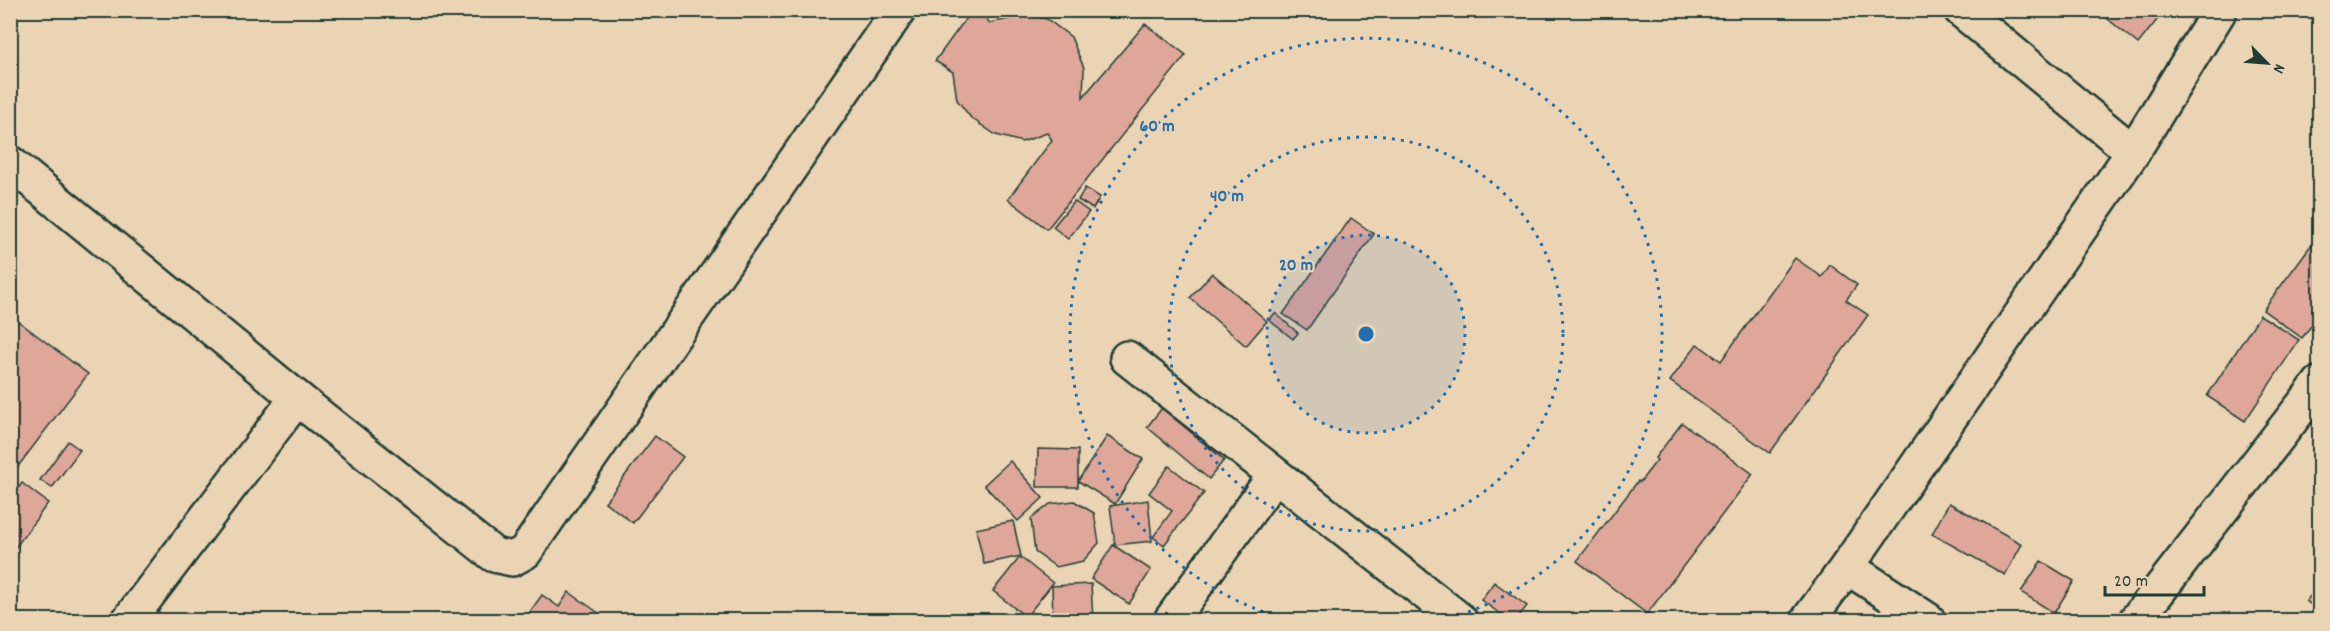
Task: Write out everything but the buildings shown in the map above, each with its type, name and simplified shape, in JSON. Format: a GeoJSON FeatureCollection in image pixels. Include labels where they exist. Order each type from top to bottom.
{"type":"FeatureCollection","features":[{"type":"Feature","properties":{"kind":"street"},"geometry":{"type":"LineString","coordinates":[[10,163],[297,398],[494,555],[513,559],[525,552],[899,10]]}},
{"type":"Feature","properties":{"kind":"street"},"geometry":{"type":"LineString","coordinates":[[1961,10],[2133,152]]}},
{"type":"Feature","properties":{"kind":"street"},"geometry":{"type":"LineString","coordinates":[[1808,621],[2133,152],[2220,10]]}},
{"type":"Feature","properties":{"kind":"street"},"geometry":{"type":"LineString","coordinates":[[1127,358],[1460,621]]}},
{"type":"Feature","properties":{"kind":"street"},"geometry":{"type":"LineString","coordinates":[[2136,621],[2319,383]]}},
{"type":"Feature","properties":{"kind":"street"},"geometry":{"type":"LineString","coordinates":[[129,621],[297,398]]}},
{"type":"Feature","properties":{"kind":"street"},"geometry":{"type":"LineString","coordinates":[[1171,621],[1275,475]]}},
{"type":"Feature","properties":{"kind":"street"},"geometry":{"type":"LineString","coordinates":[[1847,567],[1929,621]]}}]}
